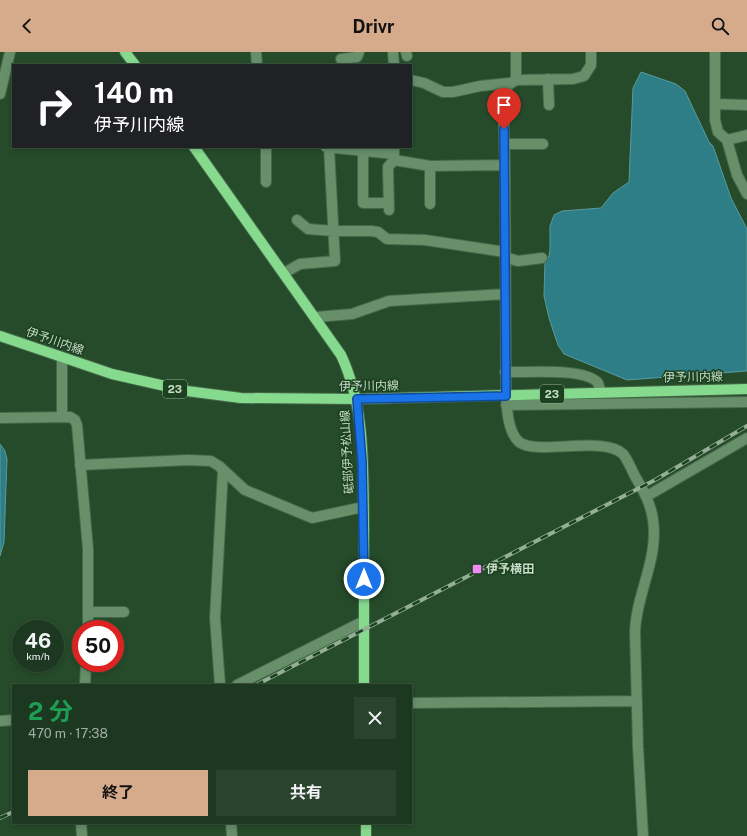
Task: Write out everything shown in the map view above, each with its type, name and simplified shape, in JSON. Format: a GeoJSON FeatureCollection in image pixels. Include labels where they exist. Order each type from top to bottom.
{"type":"FeatureCollection","features":[{"type":"Feature","properties":{"kind":"main road"},"geometry":{"type":"LineString","coordinates":[[125,52],[134,64]]}},
{"type":"Feature","properties":{"kind":"main road","name":"砥部伊予松山線"},"geometry":{"type":"LineString","coordinates":[[195,148],[316,317],[341,355],[348,369],[357,399],[363,507],[364,684]]}},
{"type":"Feature","properties":{"kind":"main road","name":"伊予川内線"},"geometry":{"type":"LineString","coordinates":[[0,336],[112,374],[150,384],[217,396],[270,399],[506,401],[601,392],[747,389]]}},
{"type":"Feature","properties":{"kind":"main road"},"geometry":{"type":"LineString","coordinates":[[366,824],[366,836]]}},
{"type":"Feature","properties":{"kind":"street"},"geometry":{"type":"LineString","coordinates":[[0,94],[10,52]]}},
{"type":"Feature","properties":{"kind":"street"},"geometry":{"type":"LineString","coordinates":[[256,52],[257,64]]}},
{"type":"Feature","properties":{"kind":"street"},"geometry":{"type":"LineString","coordinates":[[341,59],[357,57],[360,52]]}},
{"type":"Feature","properties":{"kind":"street"},"geometry":{"type":"LineString","coordinates":[[392,52],[394,64]]}},
{"type":"Feature","properties":{"kind":"street"},"geometry":{"type":"LineString","coordinates":[[516,52],[513,81],[506,87],[503,100],[505,165],[506,401],[510,425],[514,435],[520,442],[534,446],[590,446],[613,449],[622,454],[647,496],[652,510],[654,533],[651,563],[635,615],[637,701],[644,836]]}},
{"type":"Feature","properties":{"kind":"street"},"geometry":{"type":"LineString","coordinates":[[412,80],[424,83],[443,92],[453,92],[513,81],[573,79],[584,76],[591,65],[591,52]]}},
{"type":"Feature","properties":{"kind":"street"},"geometry":{"type":"LineString","coordinates":[[715,52],[715,120],[718,132],[727,140],[737,175],[747,194]]}},
{"type":"Feature","properties":{"kind":"street"},"geometry":{"type":"LineString","coordinates":[[548,79],[549,105]]}},
{"type":"Feature","properties":{"kind":"street"},"geometry":{"type":"LineString","coordinates":[[715,104],[747,105]]}},
{"type":"Feature","properties":{"kind":"street"},"geometry":{"type":"LineString","coordinates":[[727,140],[747,135]]}},
{"type":"Feature","properties":{"kind":"street"},"geometry":{"type":"LineString","coordinates":[[504,144],[543,144]]}},
{"type":"Feature","properties":{"kind":"street"},"geometry":{"type":"LineString","coordinates":[[266,148],[266,182]]}},
{"type":"Feature","properties":{"kind":"street"},"geometry":{"type":"LineString","coordinates":[[284,273],[300,264],[335,261],[327,148]]}},
{"type":"Feature","properties":{"kind":"street"},"geometry":{"type":"LineString","coordinates":[[336,148],[394,154],[430,166],[505,165]]}},
{"type":"Feature","properties":{"kind":"street"},"geometry":{"type":"LineString","coordinates":[[363,151],[363,203],[389,206],[388,167],[394,154]]}},
{"type":"Feature","properties":{"kind":"street"},"geometry":{"type":"LineString","coordinates":[[430,166],[430,204]]}},
{"type":"Feature","properties":{"kind":"street"},"geometry":{"type":"LineString","coordinates":[[737,175],[747,171]]}},
{"type":"Feature","properties":{"kind":"street"},"geometry":{"type":"LineString","coordinates":[[297,220],[308,229],[378,232],[387,239],[425,240],[505,254],[518,261],[542,258]]}},
{"type":"Feature","properties":{"kind":"street"},"geometry":{"type":"LineString","coordinates":[[316,317],[352,314],[389,301],[505,294]]}},
{"type":"Feature","properties":{"kind":"street"},"geometry":{"type":"LineString","coordinates":[[62,358],[62,417]]}},
{"type":"Feature","properties":{"kind":"street"},"geometry":{"type":"LineString","coordinates":[[505,372],[569,372],[593,380],[598,384],[601,392]]}},
{"type":"Feature","properties":{"kind":"street"},"geometry":{"type":"LineString","coordinates":[[506,401],[747,402]]}},
{"type":"Feature","properties":{"kind":"street"},"geometry":{"type":"LineString","coordinates":[[0,418],[70,417],[77,426],[88,549],[89,620]]}},
{"type":"Feature","properties":{"kind":"street"},"geometry":{"type":"LineString","coordinates":[[647,496],[747,438]]}},
{"type":"Feature","properties":{"kind":"street"},"geometry":{"type":"LineString","coordinates":[[80,465],[202,460],[211,461],[246,490],[312,518],[363,507]]}},
{"type":"Feature","properties":{"kind":"street"},"geometry":{"type":"LineString","coordinates":[[220,684],[215,618],[223,470]]}},
{"type":"Feature","properties":{"kind":"street"},"geometry":{"type":"LineString","coordinates":[[89,612],[124,612]]}},
{"type":"Feature","properties":{"kind":"street"},"geometry":{"type":"LineString","coordinates":[[239,684],[364,621]]}},
{"type":"Feature","properties":{"kind":"street"},"geometry":{"type":"LineString","coordinates":[[85,684],[86,672]]}},
{"type":"Feature","properties":{"kind":"street"},"geometry":{"type":"LineString","coordinates":[[412,703],[637,701]]}},
{"type":"Feature","properties":{"kind":"street"},"geometry":{"type":"LineString","coordinates":[[0,721],[12,720]]}},
{"type":"Feature","properties":{"kind":"street"},"geometry":{"type":"LineString","coordinates":[[81,824],[82,836]]}},
{"type":"Feature","properties":{"kind":"street"},"geometry":{"type":"LineString","coordinates":[[231,824],[232,836]]}},
{"type":"Feature","properties":{"kind":"water"},"geometry":{"type":"Polygon","coordinates":[[[641,72],[676,84],[685,91],[709,142],[713,146],[731,198],[747,229],[747,371],[627,380],[564,354],[558,345],[549,318],[544,296],[545,261],[549,256],[550,250],[550,226],[554,215],[562,211],[601,208],[613,193],[629,182],[633,88],[641,72]]]}},
{"type":"Feature","properties":{"kind":"water"},"geometry":{"type":"Polygon","coordinates":[[[0,444],[5,451],[7,459],[4,542],[0,556],[0,444]]]}},
{"type":"Feature","properties":{"kind":"railway"},"geometry":{"type":"LineString","coordinates":[[258,684],[655,480],[747,426]]}},
{"type":"Feature","properties":{"kind":"railway"},"geometry":{"type":"LineString","coordinates":[[0,818],[12,812]]}},
{"type":"Feature","properties":{"kind":"place","name":"伊予横田"},"geometry":{"type":"Point","coordinates":[477,569]}},
{"type":"Feature","properties":{"kind":"route"},"geometry":{"type":"LineString","coordinates":[[364,579],[362,462],[357,399],[506,396],[504,129]]}}]}
